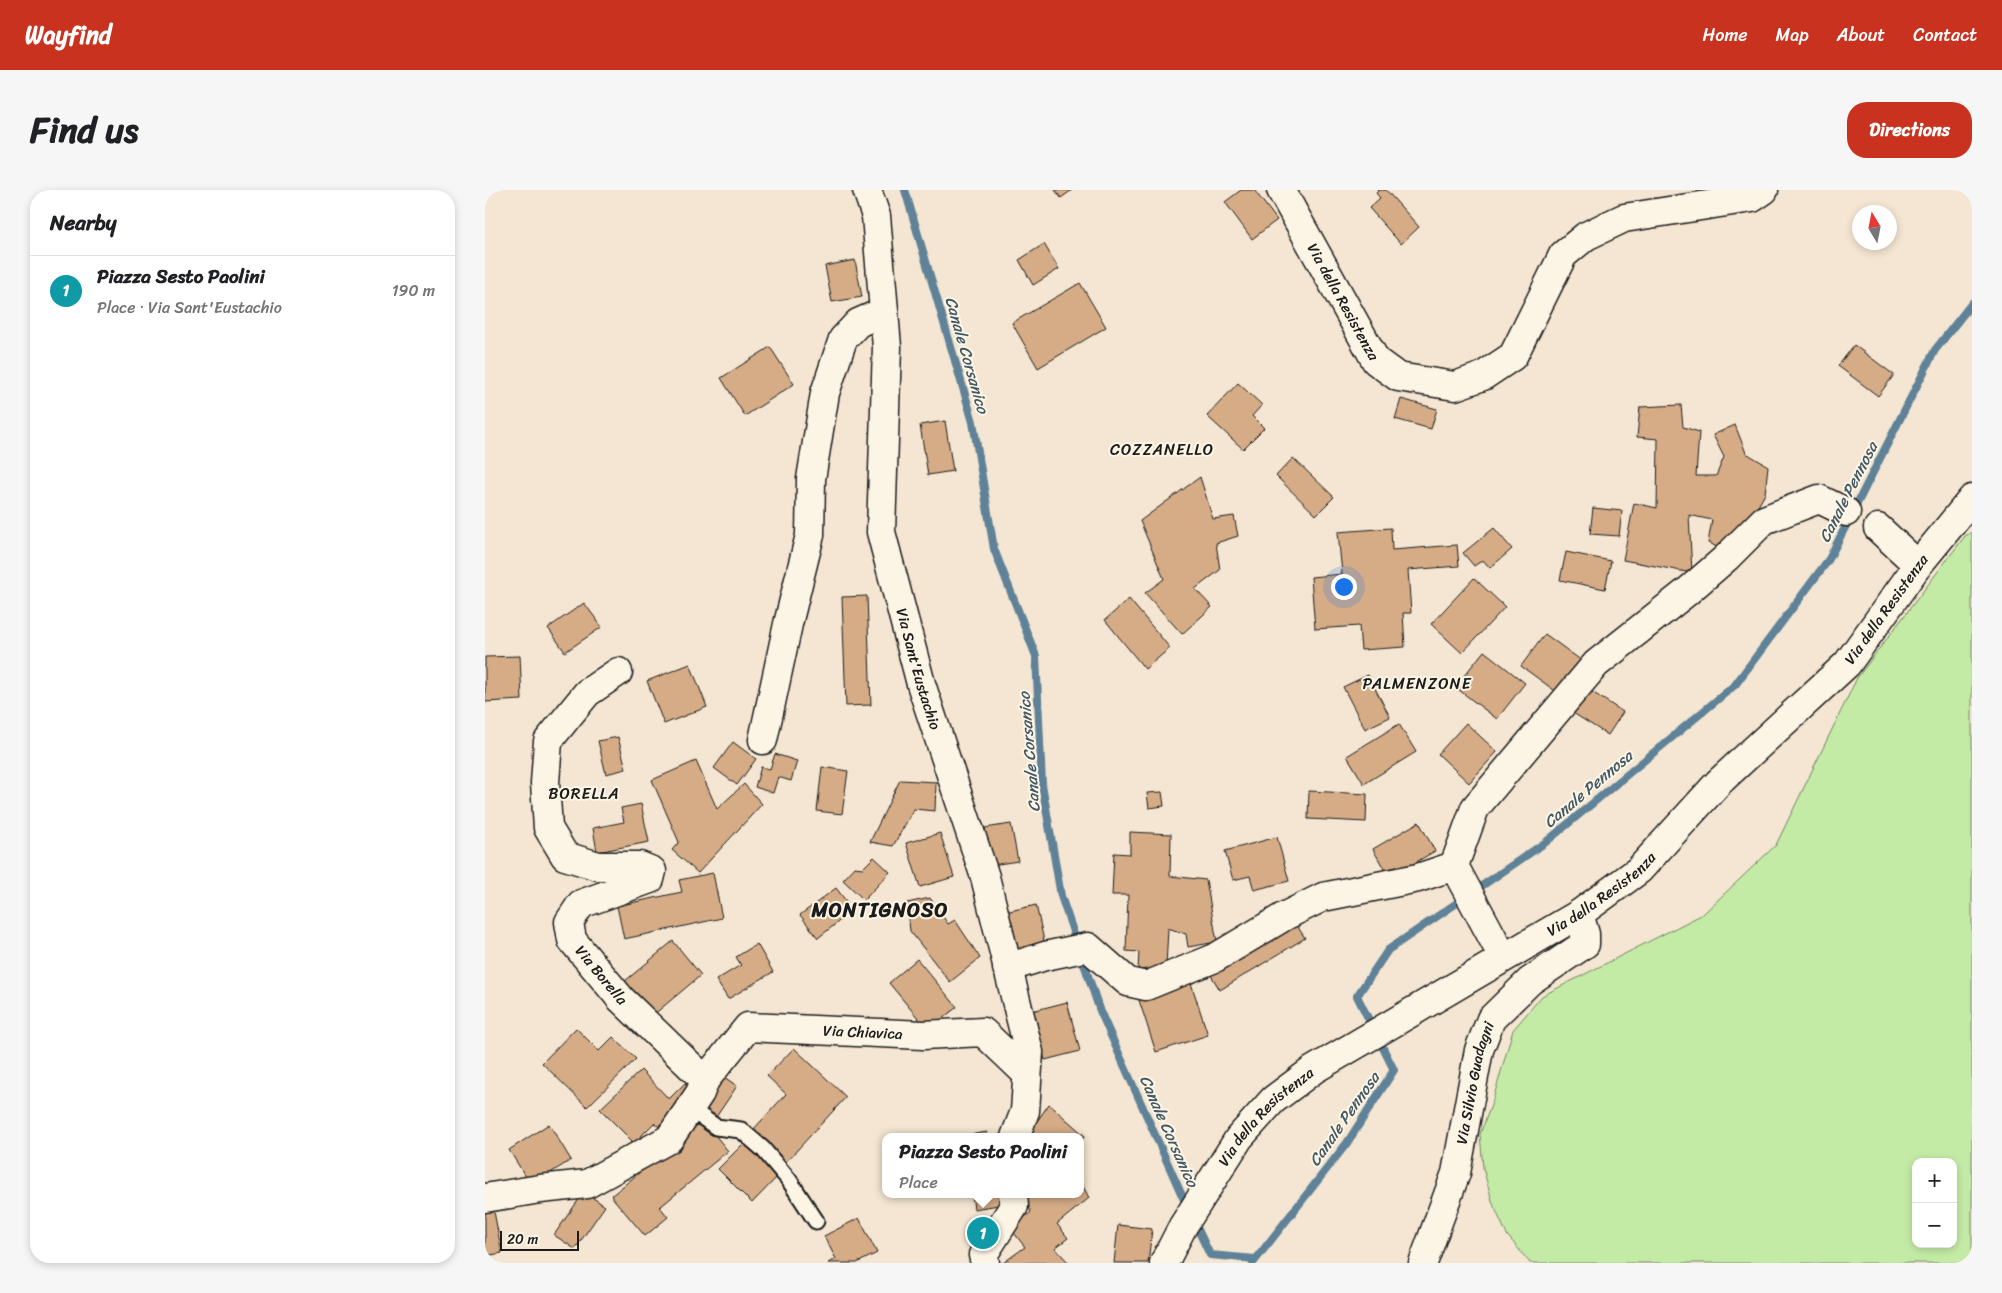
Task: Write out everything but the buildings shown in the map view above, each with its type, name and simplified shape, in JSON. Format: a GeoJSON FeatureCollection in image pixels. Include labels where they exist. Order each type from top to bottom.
{"type":"FeatureCollection","features":[{"type":"Feature","properties":{"kind":"street","name":"Via Sant'Eustachio"},"geometry":{"type":"LineString","coordinates":[[867,190],[876,216],[887,347],[881,532],[921,684],[985,877],[1029,1052],[1025,1111],[1017,1133]]}},
{"type":"Feature","properties":{"kind":"street","name":"Via della Resistenza"},"geometry":{"type":"LineString","coordinates":[[1281,190],[1376,361],[1398,377],[1455,386],[1483,376],[1513,356],[1563,255],[1586,236],[1624,218],[1752,198],[1764,190]]}},
{"type":"Feature","properties":{"kind":"street"},"geometry":{"type":"LineString","coordinates":[[763,740],[810,535],[811,479],[825,393],[843,339],[858,323],[883,312]]}},
{"type":"Feature","properties":{"kind":"street"},"geometry":{"type":"LineString","coordinates":[[1503,958],[1455,866],[1475,808],[1595,664],[1688,592],[1764,520],[1819,499],[1846,512]]}},
{"type":"Feature","properties":{"kind":"street","name":"Via della Resistenza"},"geometry":{"type":"LineString","coordinates":[[1164,1263],[1190,1216],[1239,1138],[1273,1100],[1313,1070],[1357,1043],[1579,914],[1639,870],[1719,782],[1847,664],[1918,565],[1972,499]]}},
{"type":"Feature","properties":{"kind":"street"},"geometry":{"type":"LineString","coordinates":[[1878,528],[1918,565]]}},
{"type":"Feature","properties":{"kind":"street","name":"Via Borella"},"geometry":{"type":"LineString","coordinates":[[618,672],[587,693],[549,741],[545,783],[548,828],[565,856],[598,866],[640,866],[653,871],[650,879],[581,904],[569,922],[572,940],[621,998],[705,1080]]}},
{"type":"Feature","properties":{"kind":"street"},"geometry":{"type":"LineString","coordinates":[[1007,968],[1054,954],[1088,947],[1127,982],[1146,986],[1215,958],[1285,916],[1323,897],[1418,878],[1455,866]]}},
{"type":"Feature","properties":{"kind":"street","name":"Via Silvio Guadagni"},"geometry":{"type":"LineString","coordinates":[[1423,1263],[1456,1173],[1479,1050],[1491,1019],[1530,981],[1585,944],[1585,934],[1579,914]]}},
{"type":"Feature","properties":{"kind":"street","name":"Via Chiavica"},"geometry":{"type":"LineString","coordinates":[[705,1080],[748,1027],[923,1035],[983,1032],[1027,1074]]}},
{"type":"Feature","properties":{"kind":"street"},"geometry":{"type":"LineString","coordinates":[[485,1198],[587,1184],[669,1139],[700,1093],[705,1080]]}},
{"type":"Feature","properties":{"kind":"street"},"geometry":{"type":"LineString","coordinates":[[985,1263],[983,1255],[1014,1206],[1013,1198]]}},
{"type":"Feature","properties":{"kind":"lane"},"geometry":{"type":"LineString","coordinates":[[687,1111],[702,1117],[716,1127],[741,1130],[756,1142],[789,1180],[816,1221]]}},
{"type":"Feature","properties":{"kind":"green space"},"geometry":{"type":"Polygon","coordinates":[[[1972,532],[1972,1263],[1530,1263],[1507,1235],[1493,1204],[1483,1168],[1480,1134],[1492,1103],[1513,1030],[1542,996],[1703,914],[1776,845],[1857,678],[1965,536],[1972,532]]]}},
{"type":"Feature","properties":{"kind":"waterway","name":"Canale Corsanico"},"geometry":{"type":"LineString","coordinates":[[905,190],[973,422],[994,549],[1036,656],[1042,784],[1061,896],[1100,1011],[1188,1209]]}},
{"type":"Feature","properties":{"kind":"waterway","name":"Canale Pennosa"},"geometry":{"type":"LineString","coordinates":[[1253,1263],[1347,1143],[1394,1070],[1357,996],[1388,950],[1546,842],[1735,685],[1829,559],[1935,350],[1972,303]]}},
{"type":"Feature","properties":{"kind":"waterway","name":"Canale Corsanico"},"geometry":{"type":"LineString","coordinates":[[1194,1221],[1210,1255],[1255,1259]]}},
{"type":"Feature","properties":{"kind":"place","name":"Piazza Sesto Paolini"},"geometry":{"type":"Point","coordinates":[983,1233]}},
{"type":"Feature","properties":{"kind":"district","name":"COZZANELLO"},"geometry":{"type":"Point","coordinates":[1162,449]}},
{"type":"Feature","properties":{"kind":"district","name":"PALMENZONE"},"geometry":{"type":"Point","coordinates":[1417,683]}},
{"type":"Feature","properties":{"kind":"district","name":"BORELLA"},"geometry":{"type":"Point","coordinates":[584,793]}},
{"type":"Feature","properties":{"kind":"district","name":"MONTIGNOSO"},"geometry":{"type":"Point","coordinates":[880,910]}}]}
